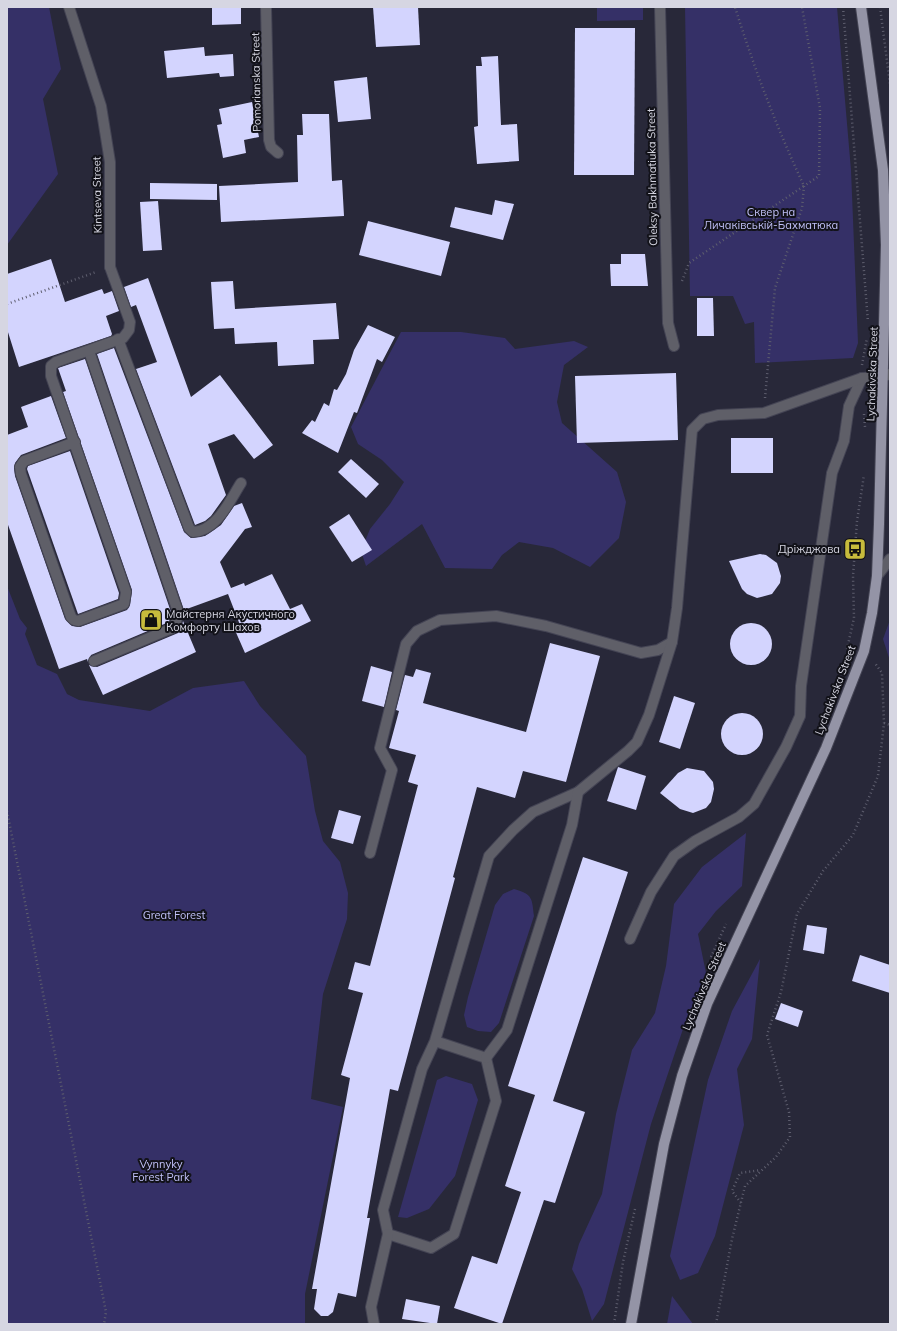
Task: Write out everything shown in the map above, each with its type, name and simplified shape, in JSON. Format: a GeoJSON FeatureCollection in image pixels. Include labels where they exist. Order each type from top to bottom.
{"type":"FeatureCollection","features":[{"type":"Feature","properties":{"kind":"main road","name":"Lychakivska Street"},"geometry":{"type":"LineString","coordinates":[[631,1324],[664,1144],[682,1076],[707,1004],[826,748],[864,650],[877,576],[886,376],[886,252],[883,170],[861,7]]}},
{"type":"Feature","properties":{"kind":"street","name":"Kintseva Street"},"geometry":{"type":"LineString","coordinates":[[69,7],[101,106],[110,162],[110,268]]}},
{"type":"Feature","properties":{"kind":"street","name":"Pomorianska Street"},"geometry":{"type":"LineString","coordinates":[[266,7],[269,140],[271,147],[278,153]]}},
{"type":"Feature","properties":{"kind":"street","name":"Oleksy Bakhmatiuka Street"},"geometry":{"type":"LineString","coordinates":[[660,7],[668,323],[674,346]]}},
{"type":"Feature","properties":{"kind":"street"},"geometry":{"type":"LineString","coordinates":[[75,442],[24,461],[20,467],[21,474],[71,617],[74,620],[78,620],[124,604],[126,598],[75,442],[51,376],[51,366],[56,362],[123,338],[129,330],[130,322],[110,268]]}},
{"type":"Feature","properties":{"kind":"street"},"geometry":{"type":"LineString","coordinates":[[118,339],[189,528],[193,532],[198,532],[210,525],[218,517],[241,483]]}},
{"type":"Feature","properties":{"kind":"street"},"geometry":{"type":"LineString","coordinates":[[89,351],[178,612],[175,627],[94,661]]}},
{"type":"Feature","properties":{"kind":"street"},"geometry":{"type":"LineString","coordinates":[[374,1324],[371,1307],[388,1234],[383,1210],[422,1069],[436,1041],[489,856],[513,830],[533,812],[578,792],[637,742],[649,715],[672,642],[677,608],[692,430],[703,419],[718,415],[764,413],[862,378],[886,376]]}},
{"type":"Feature","properties":{"kind":"street"},"geometry":{"type":"LineString","coordinates":[[630,939],[651,892],[674,856],[695,841],[739,817],[754,804],[786,747],[800,716],[802,686],[832,473],[844,441],[849,406],[862,378]]}},
{"type":"Feature","properties":{"kind":"street"},"geometry":{"type":"LineString","coordinates":[[877,576],[890,559]]}},
{"type":"Feature","properties":{"kind":"street"},"geometry":{"type":"LineString","coordinates":[[370,853],[392,770],[380,748],[406,644],[417,631],[440,620],[496,616],[546,626],[641,653],[658,650],[672,642]]}},
{"type":"Feature","properties":{"kind":"street"},"geometry":{"type":"LineString","coordinates":[[388,1234],[431,1248],[454,1234],[496,1101],[486,1058],[506,1030],[572,825],[578,792]]}},
{"type":"Feature","properties":{"kind":"street"},"geometry":{"type":"LineString","coordinates":[[436,1041],[486,1058]]}},
{"type":"Feature","properties":{"kind":"path"},"geometry":{"type":"LineString","coordinates":[[735,7],[748,50],[782,139],[804,186],[802,208],[775,288],[764,413]]}},
{"type":"Feature","properties":{"kind":"path"},"geometry":{"type":"LineString","coordinates":[[681,286],[689,263],[819,176],[820,108],[802,7]]}},
{"type":"Feature","properties":{"kind":"path"},"geometry":{"type":"LineString","coordinates":[[843,7],[847,32],[868,327]]}},
{"type":"Feature","properties":{"kind":"path"},"geometry":{"type":"LineString","coordinates":[[880,7],[890,84]]}},
{"type":"Feature","properties":{"kind":"path"},"geometry":{"type":"LineString","coordinates":[[7,304],[110,268]]}},
{"type":"Feature","properties":{"kind":"path"},"geometry":{"type":"LineString","coordinates":[[862,378],[862,359],[867,345],[868,333]]}},
{"type":"Feature","properties":{"kind":"path"},"geometry":{"type":"LineString","coordinates":[[864,410],[865,433]]}},
{"type":"Feature","properties":{"kind":"path"},"geometry":{"type":"LineString","coordinates":[[853,576],[857,521],[865,471]]}},
{"type":"Feature","properties":{"kind":"path"},"geometry":{"type":"LineString","coordinates":[[716,1324],[745,1186],[776,1157],[790,1137],[789,1112],[767,1035],[781,992],[797,914],[823,871],[853,835],[878,776],[884,723],[882,673],[864,650]]}},
{"type":"Feature","properties":{"kind":"path"},"geometry":{"type":"LineString","coordinates":[[884,723],[890,725]]}},
{"type":"Feature","properties":{"kind":"path"},"geometry":{"type":"LineString","coordinates":[[7,811],[106,1312],[104,1324]]}},
{"type":"Feature","properties":{"kind":"path"},"geometry":{"type":"LineString","coordinates":[[741,1204],[732,1191],[740,1173],[762,1170]]}},
{"type":"Feature","properties":{"kind":"green space"},"geometry":{"type":"Polygon","coordinates":[[[7,7],[49,7],[61,69],[43,99],[58,174],[7,245],[7,7]]]}},
{"type":"Feature","properties":{"kind":"green space"},"geometry":{"type":"Polygon","coordinates":[[[597,7],[643,7],[643,20],[597,21],[597,7]]]}},
{"type":"Feature","properties":{"kind":"green space","name":"Сквер на Личаківській-Бахматюка"},"geometry":{"type":"Polygon","coordinates":[[[685,7],[837,7],[851,170],[858,343],[853,358],[755,363],[754,322],[745,324],[733,296],[690,296],[685,7]]]}},
{"type":"Feature","properties":{"kind":"green space"},"geometry":{"type":"Polygon","coordinates":[[[401,332],[461,332],[505,338],[515,349],[574,341],[588,347],[564,365],[557,402],[562,423],[617,472],[626,502],[619,538],[590,567],[553,548],[519,542],[502,555],[492,569],[445,568],[422,524],[366,566],[361,551],[370,529],[390,504],[404,482],[382,460],[358,444],[351,427],[401,332]]]}},
{"type":"Feature","properties":{"kind":"green space","name":"Great Forest"},"geometry":{"type":"Polygon","coordinates":[[[7,586],[20,619],[27,628],[25,634],[37,665],[57,674],[67,694],[79,700],[150,711],[193,688],[244,681],[260,706],[306,756],[315,811],[323,841],[340,862],[348,893],[347,919],[323,994],[311,1099],[343,1107],[305,1294],[305,1324],[7,1324],[7,586]]]}},
{"type":"Feature","properties":{"kind":"green space"},"geometry":{"type":"Polygon","coordinates":[[[890,620],[890,661],[883,639],[890,620]]]}},
{"type":"Feature","properties":{"kind":"green space"},"geometry":{"type":"Polygon","coordinates":[[[746,833],[742,886],[716,911],[698,934],[706,973],[684,1026],[651,1124],[604,1304],[592,1321],[582,1289],[572,1269],[579,1244],[602,1194],[616,1114],[632,1050],[655,1013],[666,966],[674,904],[702,867],[746,833]]]}},
{"type":"Feature","properties":{"kind":"green space"},"geometry":{"type":"Polygon","coordinates":[[[514,889],[528,895],[532,901],[534,916],[499,1023],[491,1032],[478,1031],[467,1027],[464,1015],[468,997],[495,905],[503,894],[514,889]]]}},
{"type":"Feature","properties":{"kind":"green space"},"geometry":{"type":"Polygon","coordinates":[[[760,959],[752,1039],[737,1069],[744,1125],[715,1236],[698,1273],[680,1280],[670,1256],[708,1080],[732,1011],[760,959]]]}},
{"type":"Feature","properties":{"kind":"green space"},"geometry":{"type":"Polygon","coordinates":[[[446,1076],[472,1084],[478,1100],[455,1176],[429,1209],[407,1218],[398,1217],[437,1080],[446,1076]]]}},
{"type":"Feature","properties":{"kind":"green space"},"geometry":{"type":"Polygon","coordinates":[[[672,1296],[693,1324],[667,1324],[672,1296]]]}},
{"type":"Feature","properties":{"kind":"building"},"geometry":{"type":"Polygon","coordinates":[[[212,7],[241,7],[241,24],[212,25],[212,7]]]}},
{"type":"Feature","properties":{"kind":"building"},"geometry":{"type":"Polygon","coordinates":[[[373,7],[418,7],[420,45],[376,47],[373,7]]]}},
{"type":"Feature","properties":{"kind":"building"},"geometry":{"type":"Polygon","coordinates":[[[575,28],[635,28],[634,175],[574,175],[575,28]]]}},
{"type":"Feature","properties":{"kind":"building"},"geometry":{"type":"Polygon","coordinates":[[[204,47],[205,56],[233,54],[234,76],[220,77],[219,73],[167,78],[164,51],[204,47]]]}},
{"type":"Feature","properties":{"kind":"building"},"geometry":{"type":"Polygon","coordinates":[[[498,56],[501,125],[517,124],[519,161],[477,164],[474,127],[478,126],[476,66],[482,66],[481,57],[498,56]]]}},
{"type":"Feature","properties":{"kind":"building"},"geometry":{"type":"Polygon","coordinates":[[[367,77],[371,119],[338,122],[334,81],[367,77]]]}},
{"type":"Feature","properties":{"kind":"building"},"geometry":{"type":"Polygon","coordinates":[[[252,102],[259,137],[244,140],[246,153],[223,158],[217,125],[222,124],[219,109],[252,102]]]}},
{"type":"Feature","properties":{"kind":"building"},"geometry":{"type":"Polygon","coordinates":[[[302,114],[329,114],[332,181],[342,180],[344,216],[221,222],[219,186],[298,182],[297,135],[303,135],[302,114]]]}},
{"type":"Feature","properties":{"kind":"building"},"geometry":{"type":"Polygon","coordinates":[[[150,183],[217,184],[217,200],[150,199],[150,183]]]}},
{"type":"Feature","properties":{"kind":"building"},"geometry":{"type":"Polygon","coordinates":[[[495,200],[514,204],[503,240],[450,227],[455,207],[492,215],[495,200]]]}},
{"type":"Feature","properties":{"kind":"building"},"geometry":{"type":"Polygon","coordinates":[[[158,201],[162,250],[143,251],[140,202],[158,201]]]}},
{"type":"Feature","properties":{"kind":"building"},"geometry":{"type":"Polygon","coordinates":[[[368,221],[450,242],[441,276],[359,255],[368,221]]]}},
{"type":"Feature","properties":{"kind":"building"},"geometry":{"type":"Polygon","coordinates":[[[621,254],[645,254],[648,286],[611,286],[610,264],[621,264],[621,254]]]}},
{"type":"Feature","properties":{"kind":"building"},"geometry":{"type":"Polygon","coordinates":[[[51,259],[65,302],[102,289],[104,294],[112,291],[119,311],[106,316],[112,334],[111,336],[19,367],[7,329],[7,274],[51,259]]]}},
{"type":"Feature","properties":{"kind":"building"},"geometry":{"type":"Polygon","coordinates":[[[148,278],[191,397],[220,375],[273,445],[254,459],[234,434],[208,444],[226,495],[211,516],[205,521],[195,525],[136,369],[157,362],[136,305],[131,307],[124,287],[148,278]]]}},
{"type":"Feature","properties":{"kind":"building"},"geometry":{"type":"Polygon","coordinates":[[[233,281],[235,309],[336,303],[339,339],[313,340],[314,364],[278,366],[277,342],[235,344],[234,328],[214,329],[211,282],[233,281]]]}},
{"type":"Feature","properties":{"kind":"building"},"geometry":{"type":"Polygon","coordinates":[[[697,298],[713,298],[714,336],[697,336],[697,298]]]}},
{"type":"Feature","properties":{"kind":"building"},"geometry":{"type":"Polygon","coordinates":[[[368,325],[395,337],[382,362],[377,359],[357,413],[354,412],[338,453],[302,433],[312,420],[315,422],[324,403],[329,406],[334,389],[337,390],[346,374],[354,350],[368,325]]]}},
{"type":"Feature","properties":{"kind":"building"},"geometry":{"type":"Polygon","coordinates":[[[114,348],[184,532],[191,538],[205,536],[221,525],[234,506],[242,503],[252,527],[245,529],[220,562],[231,588],[244,583],[245,586],[272,574],[290,609],[302,604],[311,621],[245,653],[234,628],[240,625],[228,594],[184,610],[97,354],[114,348]]]}},
{"type":"Feature","properties":{"kind":"building"},"geometry":{"type":"Polygon","coordinates":[[[85,359],[171,612],[169,622],[91,655],[88,662],[87,659],[59,669],[7,522],[7,435],[28,427],[21,407],[51,396],[66,438],[21,455],[15,463],[14,468],[15,476],[65,619],[72,626],[80,627],[127,610],[130,605],[132,590],[63,392],[66,391],[58,368],[85,359]]]}},
{"type":"Feature","properties":{"kind":"building"},"geometry":{"type":"Polygon","coordinates":[[[676,373],[678,440],[577,443],[575,376],[676,373]]]}},
{"type":"Feature","properties":{"kind":"building"},"geometry":{"type":"Polygon","coordinates":[[[731,438],[773,438],[773,473],[731,473],[731,438]]]}},
{"type":"Feature","properties":{"kind":"building"},"geometry":{"type":"Polygon","coordinates":[[[70,451],[119,593],[118,599],[78,614],[27,469],[28,466],[70,451]]]}},
{"type":"Feature","properties":{"kind":"building"},"geometry":{"type":"Polygon","coordinates":[[[351,459],[379,484],[366,498],[338,472],[351,459]]]}},
{"type":"Feature","properties":{"kind":"building"},"geometry":{"type":"Polygon","coordinates":[[[349,514],[372,550],[352,562],[329,527],[349,514]]]}},
{"type":"Feature","properties":{"kind":"building"},"geometry":{"type":"Polygon","coordinates":[[[760,554],[766,555],[777,563],[781,576],[780,583],[772,594],[757,598],[747,594],[742,589],[729,561],[760,554]]]}},
{"type":"Feature","properties":{"kind":"building"},"geometry":{"type":"Polygon","coordinates":[[[183,621],[196,652],[103,695],[89,665],[97,667],[178,633],[181,629],[183,621]]]}},
{"type":"Feature","properties":{"kind":"building"},"geometry":{"type":"Polygon","coordinates":[[[747,623],[755,623],[763,626],[769,632],[772,644],[769,656],[763,662],[755,665],[747,665],[739,662],[733,656],[730,648],[730,640],[733,632],[739,626],[747,623]]]}},
{"type":"Feature","properties":{"kind":"building"},"geometry":{"type":"Polygon","coordinates":[[[550,643],[600,656],[566,782],[523,771],[515,798],[477,787],[453,877],[455,878],[398,1091],[390,1089],[367,1218],[370,1218],[356,1297],[338,1293],[333,1312],[328,1316],[321,1316],[314,1309],[317,1289],[312,1289],[350,1078],[341,1075],[363,993],[348,989],[355,962],[370,966],[418,785],[408,782],[416,755],[389,748],[399,711],[396,710],[405,675],[413,677],[416,669],[431,673],[423,703],[526,732],[550,643]]]}},
{"type":"Feature","properties":{"kind":"building"},"geometry":{"type":"Polygon","coordinates":[[[371,666],[392,672],[384,707],[362,701],[371,666]]]}},
{"type":"Feature","properties":{"kind":"building"},"geometry":{"type":"Polygon","coordinates":[[[674,696],[695,703],[680,749],[659,742],[674,696]]]}},
{"type":"Feature","properties":{"kind":"building"},"geometry":{"type":"Polygon","coordinates":[[[742,713],[757,719],[763,734],[757,749],[742,755],[727,749],[721,734],[727,719],[742,713]]]}},
{"type":"Feature","properties":{"kind":"building"},"geometry":{"type":"Polygon","coordinates":[[[618,767],[646,776],[636,810],[607,801],[618,767]]]}},
{"type":"Feature","properties":{"kind":"building"},"geometry":{"type":"Polygon","coordinates":[[[687,768],[704,771],[713,782],[714,789],[711,802],[706,808],[693,813],[680,809],[660,793],[678,773],[687,768]]]}},
{"type":"Feature","properties":{"kind":"building"},"geometry":{"type":"Polygon","coordinates":[[[339,810],[361,816],[353,844],[331,838],[339,810]]]}},
{"type":"Feature","properties":{"kind":"building"},"geometry":{"type":"Polygon","coordinates":[[[583,857],[628,872],[553,1101],[585,1112],[555,1203],[544,1200],[502,1324],[454,1308],[472,1256],[497,1264],[521,1192],[505,1186],[535,1095],[508,1086],[583,857]]]}},
{"type":"Feature","properties":{"kind":"building"},"geometry":{"type":"Polygon","coordinates":[[[807,925],[827,928],[824,954],[803,950],[807,925]]]}},
{"type":"Feature","properties":{"kind":"building"},"geometry":{"type":"Polygon","coordinates":[[[860,955],[890,965],[890,993],[852,981],[860,955]]]}},
{"type":"Feature","properties":{"kind":"building"},"geometry":{"type":"Polygon","coordinates":[[[781,1003],[803,1011],[798,1027],[775,1019],[781,1003]]]}},
{"type":"Feature","properties":{"kind":"building"},"geometry":{"type":"Polygon","coordinates":[[[406,1299],[440,1306],[437,1324],[402,1319],[406,1299]]]}},
{"type":"Feature","properties":{"kind":"place","name":"Дріжджова"},"geometry":{"type":"Point","coordinates":[855,549]}},
{"type":"Feature","properties":{"kind":"place","name":"Майстерня Акустичного Комфорту Шахов"},"geometry":{"type":"Point","coordinates":[151,620]}},
{"type":"Feature","properties":{"kind":"park label","name":"Vynnyky Forest Park"},"geometry":{"type":"Point","coordinates":[161,1170]}}]}
